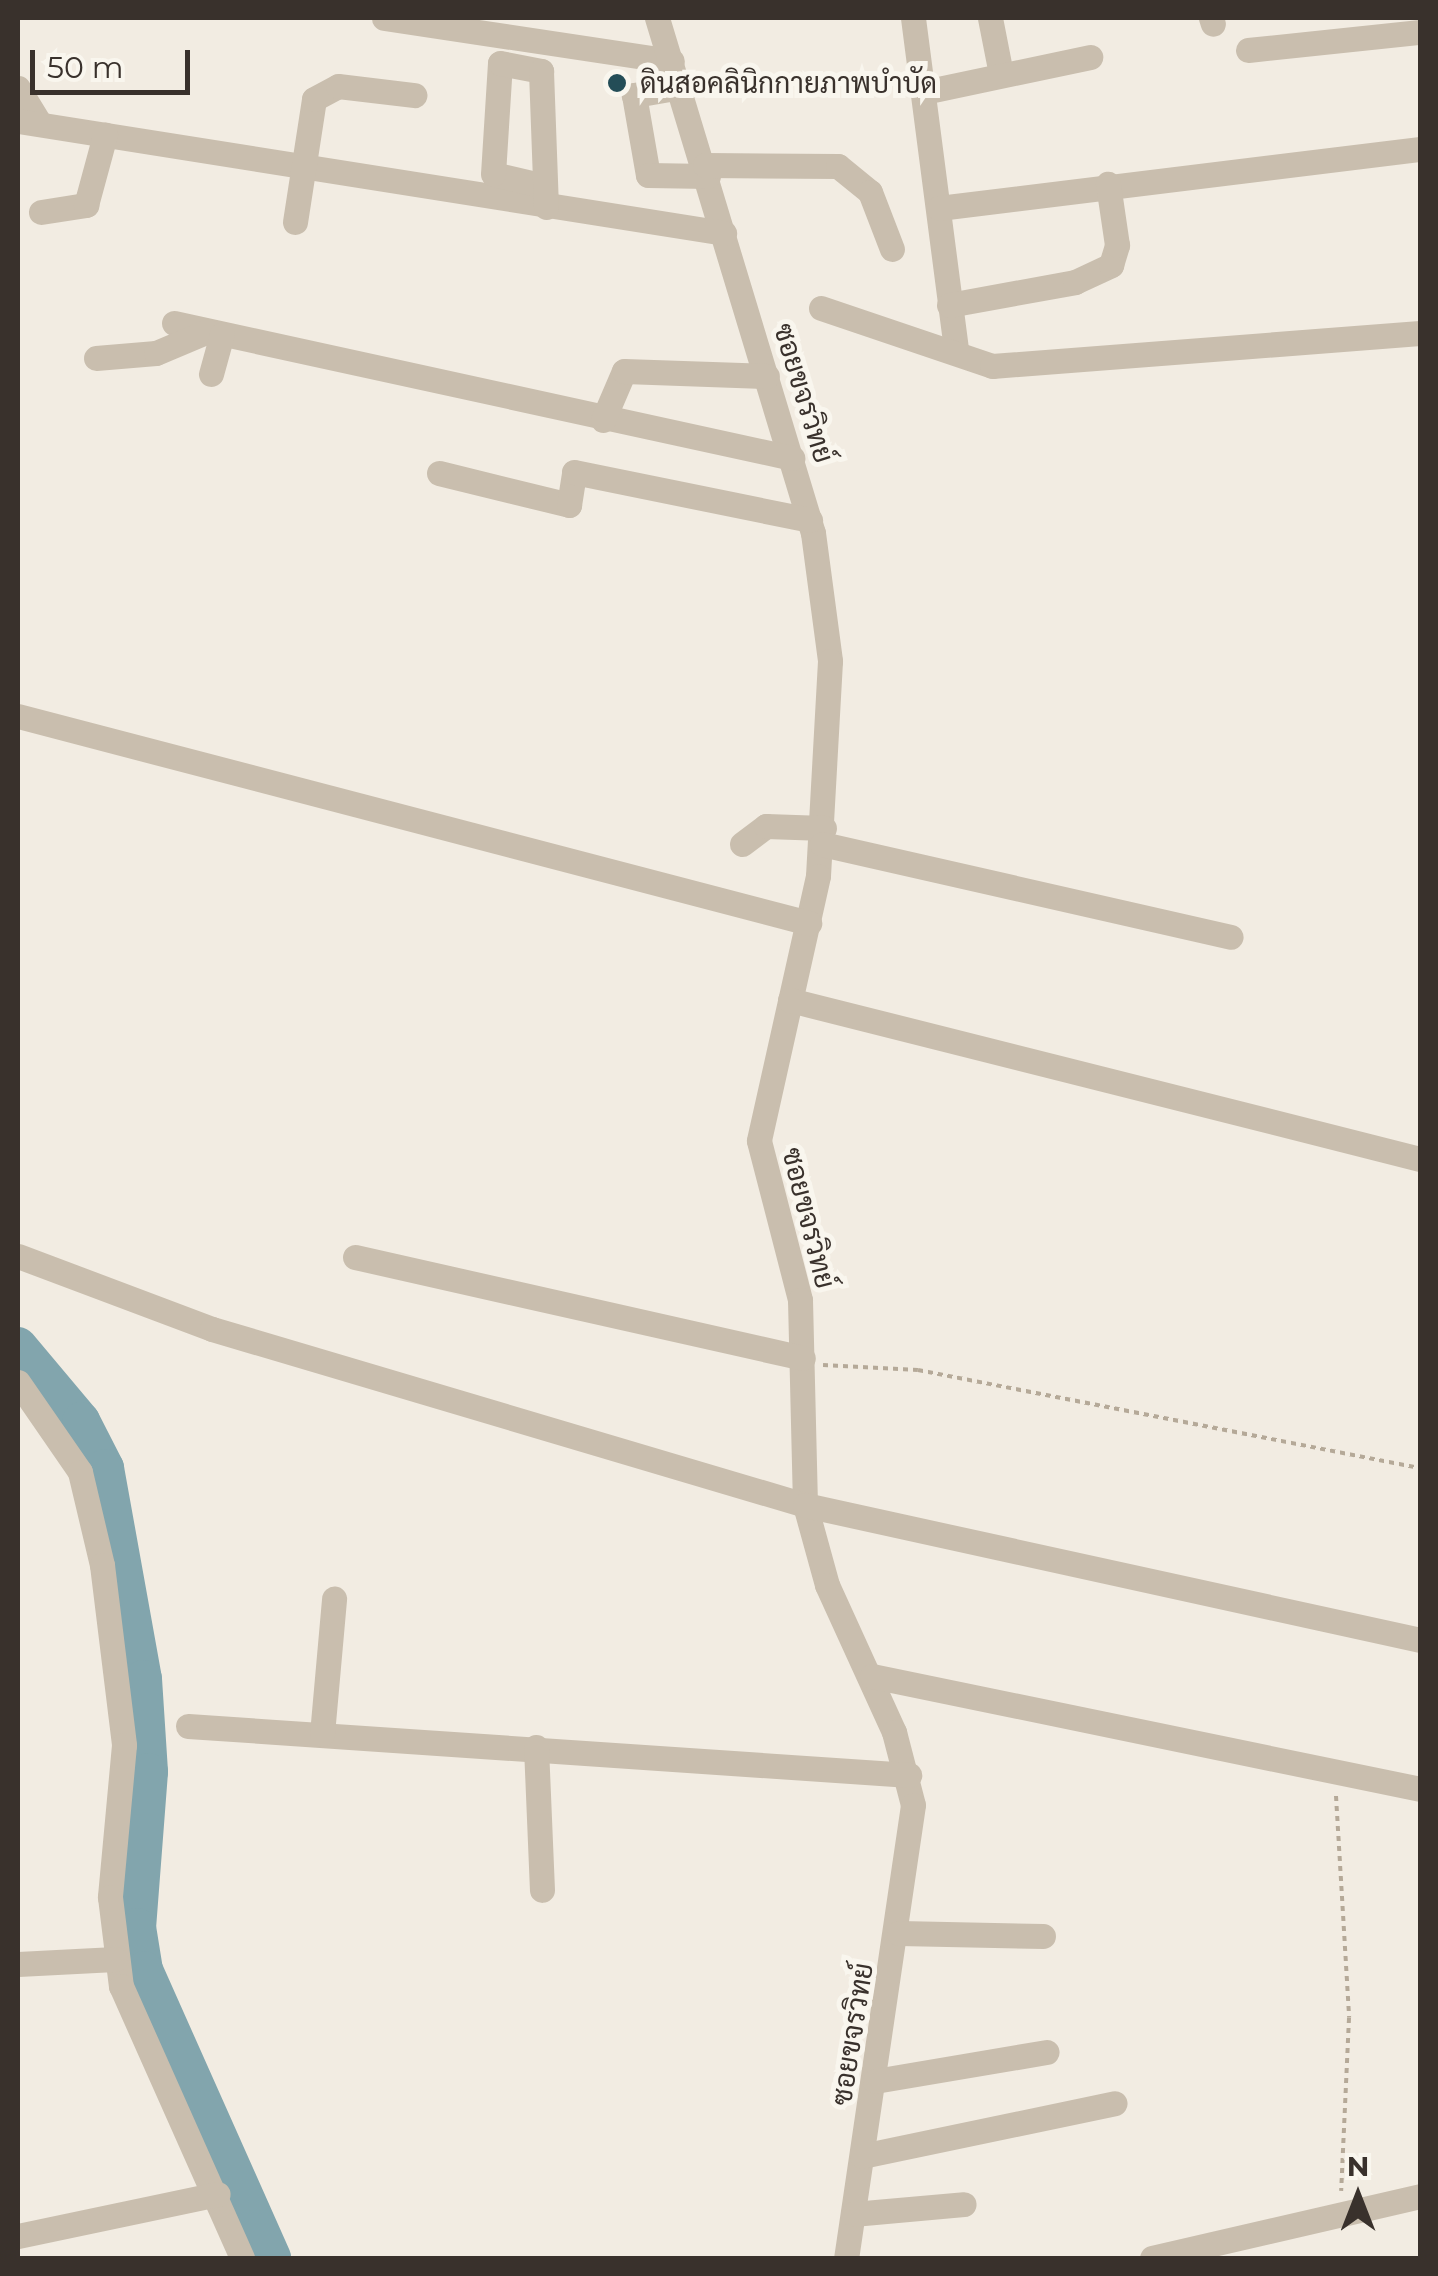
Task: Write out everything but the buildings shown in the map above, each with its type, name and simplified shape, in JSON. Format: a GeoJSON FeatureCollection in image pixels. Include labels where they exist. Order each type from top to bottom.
{"type":"FeatureCollection","features":[{"type":"Feature","properties":{"kind":"street"},"geometry":{"type":"LineString","coordinates":[[384,18],[672,61]]}},
{"type":"Feature","properties":{"kind":"street","name":"ซอยขจรวิทย์"},"geometry":{"type":"LineString","coordinates":[[657,18],[810,520],[830,661],[823,836],[809,923],[759,1141],[800,1300],[805,1505],[828,1585],[872,1676],[908,1776],[914,1833],[846,2258]]}},
{"type":"Feature","properties":{"kind":"street"},"geometry":{"type":"LineString","coordinates":[[913,18],[956,350]]}},
{"type":"Feature","properties":{"kind":"street"},"geometry":{"type":"LineString","coordinates":[[990,18],[1001,74]]}},
{"type":"Feature","properties":{"kind":"street"},"geometry":{"type":"LineString","coordinates":[[1248,50],[1420,32]]}},
{"type":"Feature","properties":{"kind":"street"},"geometry":{"type":"LineString","coordinates":[[924,92],[1090,58]]}},
{"type":"Feature","properties":{"kind":"street"},"geometry":{"type":"LineString","coordinates":[[500,64],[541,71],[545,196],[493,174],[500,64]]}},
{"type":"Feature","properties":{"kind":"street"},"geometry":{"type":"LineString","coordinates":[[681,87],[634,95],[648,175],[664,182],[706,170],[838,166],[870,192],[892,249]]}},
{"type":"Feature","properties":{"kind":"street"},"geometry":{"type":"LineString","coordinates":[[18,88],[29,122],[303,168],[545,196],[724,234]]}},
{"type":"Feature","properties":{"kind":"street"},"geometry":{"type":"LineString","coordinates":[[295,222],[314,99],[324,89],[414,95]]}},
{"type":"Feature","properties":{"kind":"street"},"geometry":{"type":"LineString","coordinates":[[42,212],[86,204],[106,135]]}},
{"type":"Feature","properties":{"kind":"street"},"geometry":{"type":"LineString","coordinates":[[940,208],[1108,184],[1420,149]]}},
{"type":"Feature","properties":{"kind":"street"},"geometry":{"type":"LineString","coordinates":[[949,306],[1075,282],[1111,265],[1118,245],[1108,184]]}},
{"type":"Feature","properties":{"kind":"street"},"geometry":{"type":"LineString","coordinates":[[821,308],[956,350],[992,366],[1420,333]]}},
{"type":"Feature","properties":{"kind":"street"},"geometry":{"type":"LineString","coordinates":[[174,323],[603,420],[792,458]]}},
{"type":"Feature","properties":{"kind":"street"},"geometry":{"type":"LineString","coordinates":[[96,358],[156,353],[215,332]]}},
{"type":"Feature","properties":{"kind":"street"},"geometry":{"type":"LineString","coordinates":[[211,374],[215,332]]}},
{"type":"Feature","properties":{"kind":"street"},"geometry":{"type":"LineString","coordinates":[[603,420],[624,371],[767,376]]}},
{"type":"Feature","properties":{"kind":"street"},"geometry":{"type":"LineString","coordinates":[[439,473],[569,505],[574,472],[810,520]]}},
{"type":"Feature","properties":{"kind":"street"},"geometry":{"type":"LineString","coordinates":[[18,716],[809,923]]}},
{"type":"Feature","properties":{"kind":"street"},"geometry":{"type":"LineString","coordinates":[[742,844],[766,826],[823,836],[1230,937]]}},
{"type":"Feature","properties":{"kind":"street"},"geometry":{"type":"LineString","coordinates":[[790,1000],[1420,1160]]}},
{"type":"Feature","properties":{"kind":"street"},"geometry":{"type":"LineString","coordinates":[[18,1256],[212,1329],[805,1505],[1420,1640]]}},
{"type":"Feature","properties":{"kind":"street"},"geometry":{"type":"LineString","coordinates":[[355,1256],[804,1361]]}},
{"type":"Feature","properties":{"kind":"street"},"geometry":{"type":"LineString","coordinates":[[18,1382],[80,1472],[102,1565],[124,1756],[110,1898],[115,1959],[133,2023],[218,2194],[242,2258]]}},
{"type":"Feature","properties":{"kind":"street"},"geometry":{"type":"LineString","coordinates":[[322,1734],[334,1599]]}},
{"type":"Feature","properties":{"kind":"street"},"geometry":{"type":"LineString","coordinates":[[872,1676],[1420,1789]]}},
{"type":"Feature","properties":{"kind":"street"},"geometry":{"type":"LineString","coordinates":[[188,1726],[536,1747],[908,1776]]}},
{"type":"Feature","properties":{"kind":"street"},"geometry":{"type":"LineString","coordinates":[[536,1747],[542,1890]]}},
{"type":"Feature","properties":{"kind":"street"},"geometry":{"type":"LineString","coordinates":[[899,1932],[1042,1936]]}},
{"type":"Feature","properties":{"kind":"street"},"geometry":{"type":"LineString","coordinates":[[18,1964],[115,1959]]}},
{"type":"Feature","properties":{"kind":"street"},"geometry":{"type":"LineString","coordinates":[[875,2082],[1047,2052]]}},
{"type":"Feature","properties":{"kind":"street"},"geometry":{"type":"LineString","coordinates":[[862,2156],[1116,2103]]}},
{"type":"Feature","properties":{"kind":"street"},"geometry":{"type":"LineString","coordinates":[[18,2236],[218,2194]]}},
{"type":"Feature","properties":{"kind":"street"},"geometry":{"type":"LineString","coordinates":[[1152,2258],[1420,2196]]}},
{"type":"Feature","properties":{"kind":"street"},"geometry":{"type":"LineString","coordinates":[[853,2214],[964,2204]]}},
{"type":"Feature","properties":{"kind":"path"},"geometry":{"type":"LineString","coordinates":[[804,1361],[918,1370],[1420,1468]]}},
{"type":"Feature","properties":{"kind":"path"},"geometry":{"type":"LineString","coordinates":[[1335,1771],[1350,2018],[1338,2215]]}},
{"type":"Feature","properties":{"kind":"waterway"},"geometry":{"type":"LineString","coordinates":[[18,1346],[81,1421],[105,1468],[143,1679],[149,1772],[137,1927],[144,1970],[272,2258]]}},
{"type":"Feature","properties":{"kind":"place","name":"ดินสอคลินิกกายภาพบำบัด"},"geometry":{"type":"Point","coordinates":[617,83]}}]}
